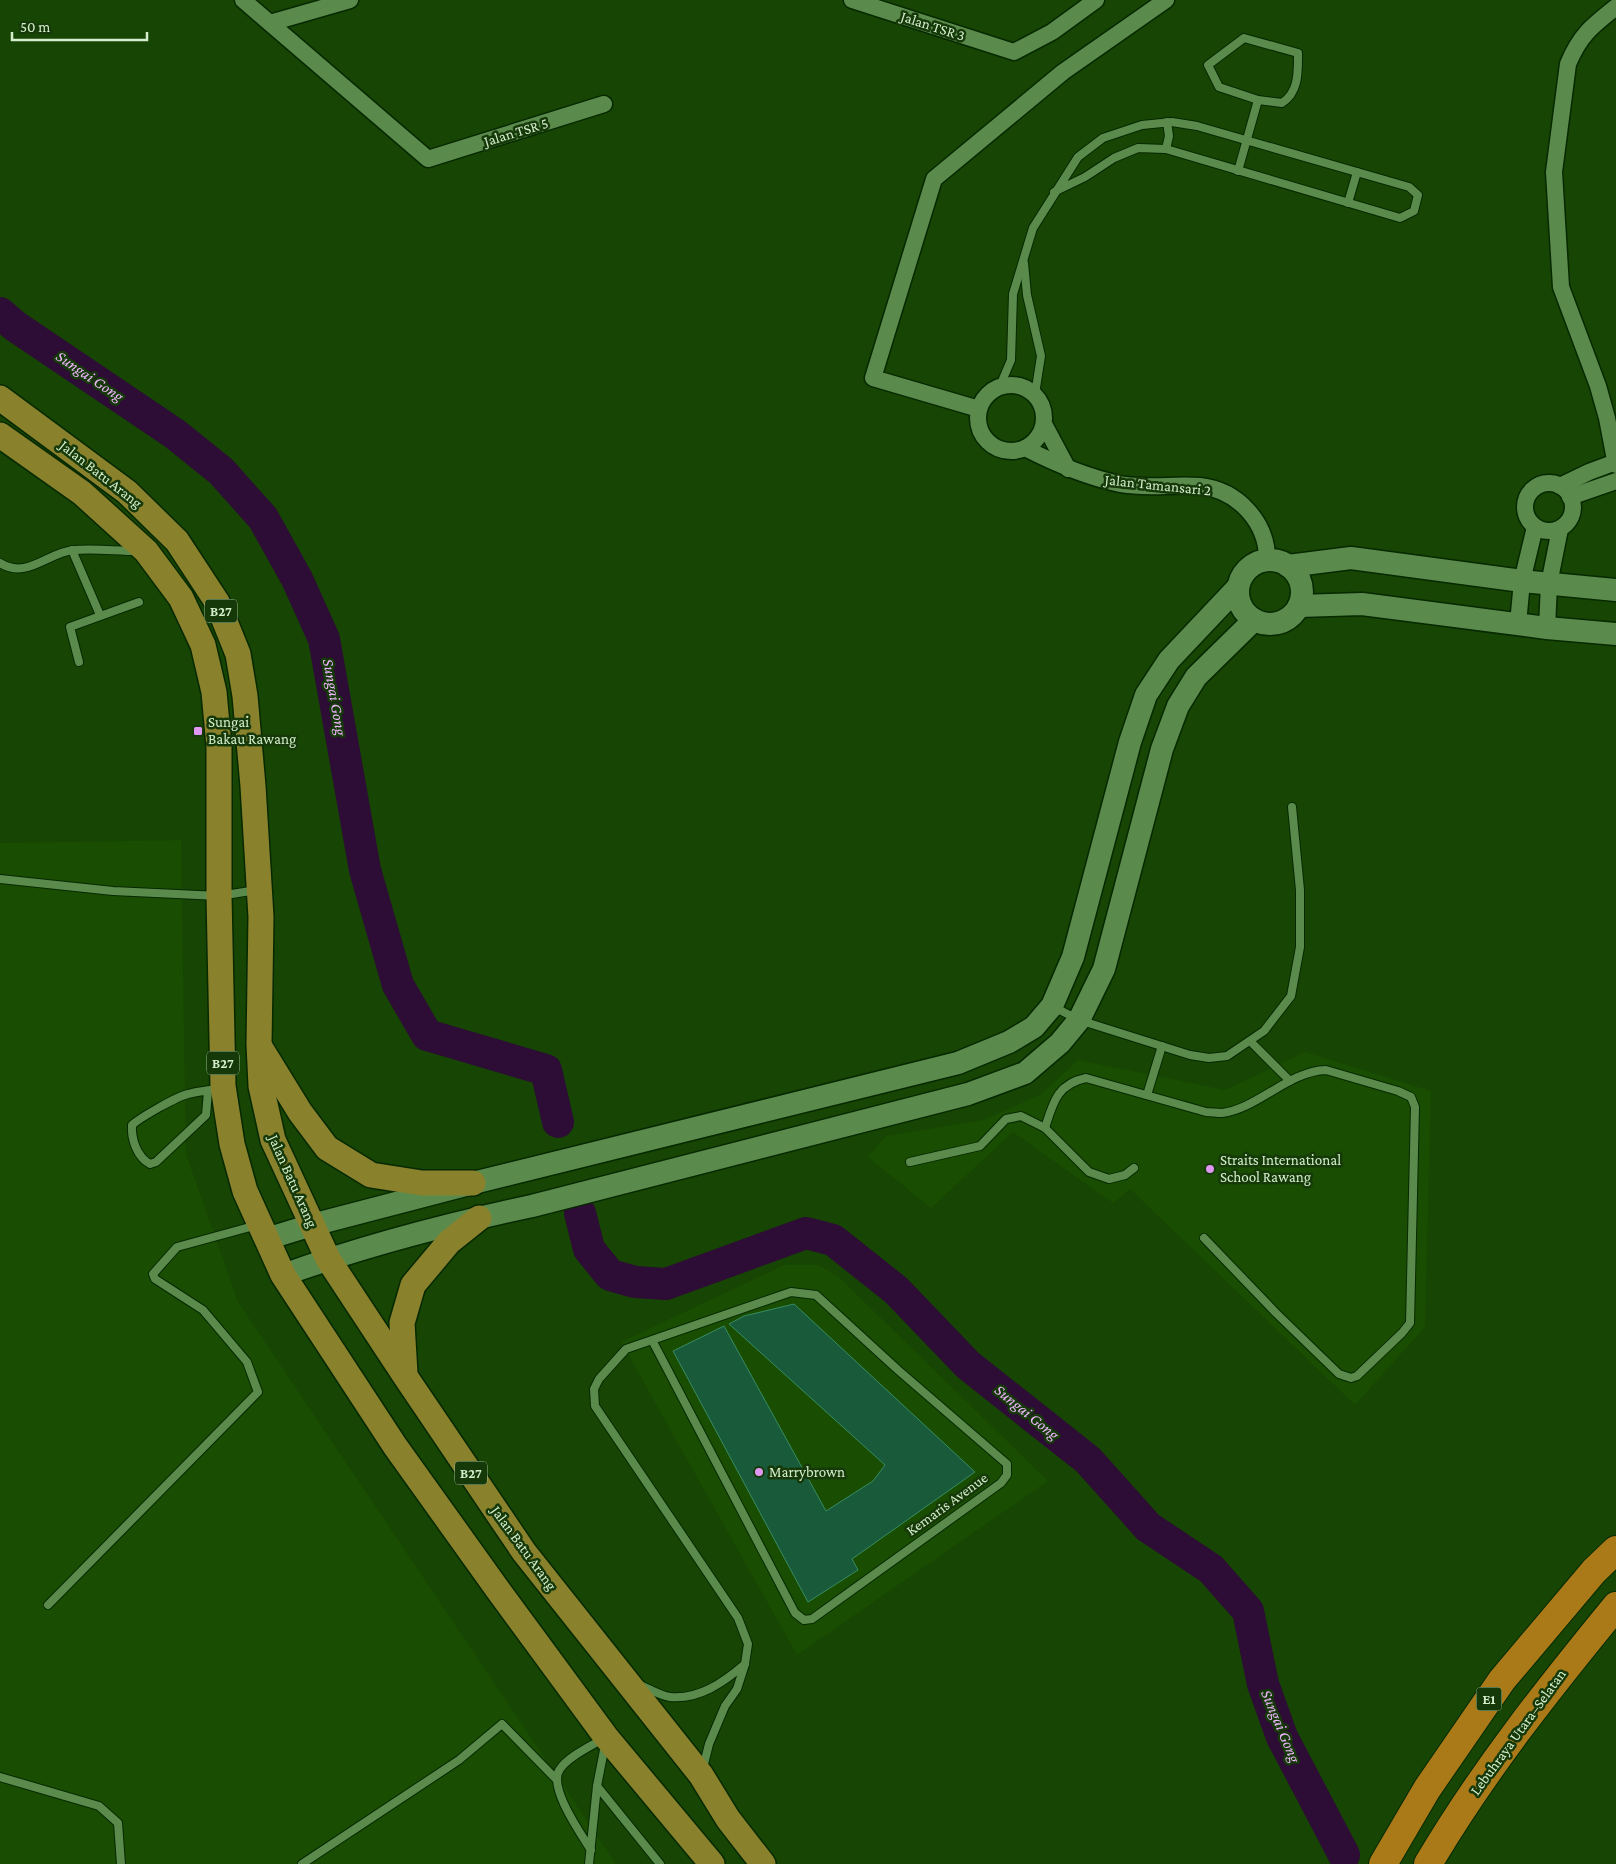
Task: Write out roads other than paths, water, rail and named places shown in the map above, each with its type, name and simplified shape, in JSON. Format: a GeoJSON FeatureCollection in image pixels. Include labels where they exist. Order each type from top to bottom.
{"type":"FeatureCollection","features":[{"type":"Feature","properties":{"kind":"highway","name":"E1"},"geometry":{"type":"LineString","coordinates":[[1384,1864],[1427,1789],[1502,1680],[1594,1571],[1616,1550]]}},
{"type":"Feature","properties":{"kind":"highway","name":"Lebuhraya Utara–Selatan"},"geometry":{"type":"LineString","coordinates":[[1428,1864],[1458,1814],[1543,1696],[1616,1606]]}},
{"type":"Feature","properties":{"kind":"main road","name":"Jalan Batu Arang"},"geometry":{"type":"LineString","coordinates":[[0,398],[127,492],[177,541],[217,602],[238,654],[245,696],[254,786],[261,917],[259,1044],[261,1086],[273,1140],[328,1259],[524,1552],[701,1775],[728,1819],[763,1864]]}},
{"type":"Feature","properties":{"kind":"main road","name":"Jalan Batu Arang"},"geometry":{"type":"LineString","coordinates":[[0,435],[82,493],[146,552],[181,598],[203,645],[214,692],[219,746],[216,1089],[245,1191],[283,1275],[395,1446],[606,1737],[712,1864]]}},
{"type":"Feature","properties":{"kind":"main road"},"geometry":{"type":"LineString","coordinates":[[259,1044],[300,1112],[327,1148],[371,1175],[422,1183],[473,1183]]}},
{"type":"Feature","properties":{"kind":"main road"},"geometry":{"type":"LineString","coordinates":[[405,1376],[402,1323],[412,1285],[450,1242],[479,1218]]}},
{"type":"Feature","properties":{"kind":"street"},"geometry":{"type":"LineString","coordinates":[[243,0],[270,23],[350,0]]}},
{"type":"Feature","properties":{"kind":"street","name":"Jalan TSR 3"},"geometry":{"type":"LineString","coordinates":[[852,0],[1014,52],[1052,32],[1096,0]]}},
{"type":"Feature","properties":{"kind":"street"},"geometry":{"type":"LineString","coordinates":[[979,409],[873,378],[934,179],[1063,72],[1166,0]]}},
{"type":"Feature","properties":{"kind":"street"},"geometry":{"type":"LineString","coordinates":[[1565,492],[1616,463],[1598,386],[1560,287],[1554,172],[1568,64],[1575,47],[1589,28],[1616,7]]}},
{"type":"Feature","properties":{"kind":"street","name":"Jalan TSR 5"},"geometry":{"type":"LineString","coordinates":[[270,23],[428,159],[604,104]]}},
{"type":"Feature","properties":{"kind":"street"},"geometry":{"type":"LineString","coordinates":[[1018,385],[1027,388],[1041,403],[1044,413],[1044,424],[1034,442],[1014,451],[1004,450],[993,446],[985,439],[980,430],[978,420],[979,409],[983,399],[990,391],[1000,386],[1018,385]]}},
{"type":"Feature","properties":{"kind":"street"},"geometry":{"type":"LineString","coordinates":[[1044,424],[1068,469]]}},
{"type":"Feature","properties":{"kind":"street","name":"Jalan Tamansari 2"},"geometry":{"type":"LineString","coordinates":[[1024,448],[1086,476],[1122,484],[1156,487],[1202,486],[1227,494],[1247,508],[1258,522],[1267,548],[1267,561]]}},
{"type":"Feature","properties":{"kind":"street"},"geometry":{"type":"LineString","coordinates":[[1565,492],[1616,481]]}},
{"type":"Feature","properties":{"kind":"street"},"geometry":{"type":"LineString","coordinates":[[1552,484],[1565,492],[1572,512],[1566,524],[1560,529],[1547,531],[1535,527],[1526,514],[1526,498],[1536,486],[1552,484]]}},
{"type":"Feature","properties":{"kind":"street"},"geometry":{"type":"LineString","coordinates":[[1518,624],[1522,581],[1535,527]]}},
{"type":"Feature","properties":{"kind":"street"},"geometry":{"type":"LineString","coordinates":[[1547,628],[1549,584],[1560,529]]}},
{"type":"Feature","properties":{"kind":"street"},"geometry":{"type":"LineString","coordinates":[[263,1232],[312,1225],[473,1183],[958,1063],[1008,1042],[1034,1026],[1052,1006],[1072,957],[1130,742],[1146,695],[1169,660],[1238,587],[1248,569],[1256,563],[1274,561],[1288,566],[1351,558],[1522,581],[1616,590]]}},
{"type":"Feature","properties":{"kind":"street"},"geometry":{"type":"LineString","coordinates":[[1238,587],[1241,606],[1254,620],[1264,623],[1284,621],[1293,615],[1299,606],[1302,589],[1299,580],[1288,566]]}},
{"type":"Feature","properties":{"kind":"street"},"geometry":{"type":"LineString","coordinates":[[1299,606],[1362,604],[1547,628],[1616,634]]}},
{"type":"Feature","properties":{"kind":"street"},"geometry":{"type":"LineString","coordinates":[[283,1275],[328,1259],[479,1218],[968,1094],[1025,1073],[1060,1043],[1079,1020],[1104,969],[1162,749],[1178,706],[1196,677],[1254,620]]}},
{"type":"Feature","properties":{"kind":"lane"},"geometry":{"type":"LineString","coordinates":[[1244,38],[1298,53],[1298,81],[1289,98],[1282,104],[1258,100],[1219,87],[1208,65],[1244,38]]}},
{"type":"Feature","properties":{"kind":"lane"},"geometry":{"type":"LineString","coordinates":[[1238,170],[1258,100]]}},
{"type":"Feature","properties":{"kind":"lane"},"geometry":{"type":"LineString","coordinates":[[1166,149],[1169,136],[1167,122]]}},
{"type":"Feature","properties":{"kind":"lane"},"geometry":{"type":"LineString","coordinates":[[1000,386],[1012,360],[1014,294],[1032,228],[1054,192],[1078,157],[1103,138],[1142,125],[1167,122],[1197,126],[1409,187],[1418,196],[1414,211],[1400,218],[1166,149],[1138,148],[1114,158],[1085,177],[1054,192]]}},
{"type":"Feature","properties":{"kind":"lane"},"geometry":{"type":"LineString","coordinates":[[1348,203],[1357,172]]}},
{"type":"Feature","properties":{"kind":"lane"},"geometry":{"type":"LineString","coordinates":[[1023,256],[1027,295],[1041,356],[1034,394]]}},
{"type":"Feature","properties":{"kind":"lane"},"geometry":{"type":"LineString","coordinates":[[0,563],[21,570],[72,550],[146,552]]}},
{"type":"Feature","properties":{"kind":"lane"},"geometry":{"type":"LineString","coordinates":[[72,550],[100,615]]}},
{"type":"Feature","properties":{"kind":"lane"},"geometry":{"type":"LineString","coordinates":[[79,662],[70,627],[139,602]]}},
{"type":"Feature","properties":{"kind":"lane"},"geometry":{"type":"LineString","coordinates":[[1052,1006],[1079,1020],[1190,1055],[1209,1058],[1226,1056],[1264,1031],[1291,996],[1300,947],[1300,890],[1292,807]]}},
{"type":"Feature","properties":{"kind":"lane"},"geometry":{"type":"LineString","coordinates":[[0,878],[113,891],[219,896],[259,890]]}},
{"type":"Feature","properties":{"kind":"lane"},"geometry":{"type":"LineString","coordinates":[[1250,1041],[1290,1082]]}},
{"type":"Feature","properties":{"kind":"lane"},"geometry":{"type":"LineString","coordinates":[[1147,1095],[1162,1046]]}},
{"type":"Feature","properties":{"kind":"lane"},"geometry":{"type":"LineString","coordinates":[[1046,1128],[1053,1102],[1072,1081],[1086,1078],[1206,1112],[1222,1113],[1242,1106],[1290,1082],[1317,1071],[1326,1070],[1398,1091],[1410,1097],[1415,1107],[1410,1323],[1357,1376],[1351,1378],[1339,1374],[1276,1314],[1204,1238]]}},
{"type":"Feature","properties":{"kind":"lane"},"geometry":{"type":"LineString","coordinates":[[216,1089],[206,1115],[156,1162],[150,1164],[142,1159],[132,1135],[132,1125],[139,1119],[187,1094],[216,1089]]}},
{"type":"Feature","properties":{"kind":"lane"},"geometry":{"type":"LineString","coordinates":[[910,1162],[980,1146],[1006,1119],[1021,1116],[1046,1128],[1089,1172],[1109,1179],[1125,1175],[1134,1168]]}},
{"type":"Feature","properties":{"kind":"lane"},"geometry":{"type":"LineString","coordinates":[[48,1605],[258,1392],[247,1362],[203,1310],[155,1279],[153,1274],[177,1247],[263,1232]]}},
{"type":"Feature","properties":{"kind":"lane","name":"Kemaris Avenue"},"geometry":{"type":"LineString","coordinates":[[652,1340],[795,1613],[804,1620],[812,1619],[1001,1483],[1007,1474],[1007,1464],[898,1370],[816,1295],[792,1292],[652,1340],[626,1349],[599,1379],[594,1389],[595,1406],[738,1618],[748,1644],[745,1664],[737,1689],[725,1706],[709,1744],[701,1775]]}},
{"type":"Feature","properties":{"kind":"lane"},"geometry":{"type":"LineString","coordinates":[[624,1679],[669,1697],[698,1694],[725,1681],[745,1664]]}},
{"type":"Feature","properties":{"kind":"lane"},"geometry":{"type":"LineString","coordinates":[[302,1864],[459,1760],[502,1724],[556,1780],[566,1808],[591,1850]]}},
{"type":"Feature","properties":{"kind":"lane"},"geometry":{"type":"LineString","coordinates":[[556,1780],[560,1768],[577,1754],[606,1737]]}},
{"type":"Feature","properties":{"kind":"lane"},"geometry":{"type":"LineString","coordinates":[[589,1864],[606,1737]]}},
{"type":"Feature","properties":{"kind":"lane"},"geometry":{"type":"LineString","coordinates":[[0,1777],[99,1806],[118,1823],[121,1864]]}},
{"type":"Feature","properties":{"kind":"lane"},"geometry":{"type":"LineString","coordinates":[[598,1786],[660,1864]]}},
{"type":"Feature","properties":{"kind":"waterway","name":"Sungai Gong"},"geometry":{"type":"LineString","coordinates":[[0,313],[15,326],[175,434],[221,471],[263,518],[297,579],[324,639],[365,870],[398,985],[427,1035],[546,1070],[558,1122]]}},
{"type":"Feature","properties":{"kind":"waterway","name":"Sungai Gong"},"geometry":{"type":"LineString","coordinates":[[580,1213],[589,1249],[610,1275],[635,1282],[666,1284],[806,1233],[833,1240],[896,1290],[968,1365],[1088,1460],[1148,1527],[1211,1569],[1248,1611],[1263,1684],[1282,1737],[1344,1855]]}},
{"type":"Feature","properties":{"kind":"place","name":"Sungai Bakau Rawang"},"geometry":{"type":"Point","coordinates":[198,731]}},
{"type":"Feature","properties":{"kind":"place","name":"Straits International School Rawang"},"geometry":{"type":"Point","coordinates":[1210,1169]}},
{"type":"Feature","properties":{"kind":"place","name":"Marrybrown"},"geometry":{"type":"Point","coordinates":[759,1472]}}]}
